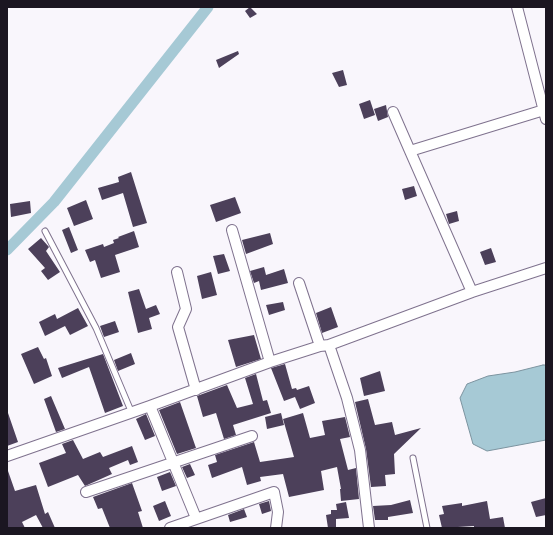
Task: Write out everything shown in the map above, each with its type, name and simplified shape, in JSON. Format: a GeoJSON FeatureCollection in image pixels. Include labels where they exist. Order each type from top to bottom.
{"type":"FeatureCollection","features":[{"type":"Feature","properties":{"kind":"street"},"geometry":{"type":"LineString","coordinates":[[410,151],[545,114],[517,7]]}},
{"type":"Feature","properties":{"kind":"street"},"geometry":{"type":"LineString","coordinates":[[393,112],[472,292]]}},
{"type":"Feature","properties":{"kind":"street"},"geometry":{"type":"LineString","coordinates":[[232,230],[270,362]]}},
{"type":"Feature","properties":{"kind":"street"},"geometry":{"type":"LineString","coordinates":[[7,456],[131,411],[196,390],[270,362],[325,346],[472,292],[546,268]]}},
{"type":"Feature","properties":{"kind":"street"},"geometry":{"type":"LineString","coordinates":[[177,272],[186,309],[178,327],[196,390]]}},
{"type":"Feature","properties":{"kind":"street"},"geometry":{"type":"LineString","coordinates":[[300,283],[346,398],[360,450],[369,528]]}},
{"type":"Feature","properties":{"kind":"street"},"geometry":{"type":"LineString","coordinates":[[150,406],[196,518]]}},
{"type":"Feature","properties":{"kind":"street"},"geometry":{"type":"LineString","coordinates":[[86,492],[174,464],[252,436]]}},
{"type":"Feature","properties":{"kind":"street"},"geometry":{"type":"LineString","coordinates":[[170,528],[274,492],[278,512],[276,528]]}},
{"type":"Feature","properties":{"kind":"lane"},"geometry":{"type":"LineString","coordinates":[[45,231],[96,328],[131,411]]}},
{"type":"Feature","properties":{"kind":"lane"},"geometry":{"type":"LineString","coordinates":[[413,458],[427,528]]}},
{"type":"Feature","properties":{"kind":"water"},"geometry":{"type":"Polygon","coordinates":[[[546,365],[546,440],[487,451],[473,444],[460,398],[467,384],[488,376],[515,372],[546,365]]]}},
{"type":"Feature","properties":{"kind":"building"},"geometry":{"type":"Polygon","coordinates":[[[250,7],[257,14],[250,18],[245,11],[250,7]]]}},
{"type":"Feature","properties":{"kind":"building"},"geometry":{"type":"Polygon","coordinates":[[[238,51],[239,54],[219,68],[216,60],[238,51]]]}},
{"type":"Feature","properties":{"kind":"building"},"geometry":{"type":"Polygon","coordinates":[[[343,70],[347,85],[339,87],[332,73],[343,70]]]}},
{"type":"Feature","properties":{"kind":"building"},"geometry":{"type":"Polygon","coordinates":[[[370,100],[375,115],[364,119],[359,104],[370,100]]]}},
{"type":"Feature","properties":{"kind":"building"},"geometry":{"type":"Polygon","coordinates":[[[386,105],[388,117],[378,121],[374,109],[386,105]]]}},
{"type":"Feature","properties":{"kind":"building"},"geometry":{"type":"Polygon","coordinates":[[[131,172],[147,223],[133,227],[123,193],[102,200],[98,188],[119,182],[118,177],[131,172]]]}},
{"type":"Feature","properties":{"kind":"building"},"geometry":{"type":"Polygon","coordinates":[[[414,186],[417,196],[405,200],[402,189],[414,186]]]}},
{"type":"Feature","properties":{"kind":"building"},"geometry":{"type":"Polygon","coordinates":[[[235,197],[241,213],[216,222],[210,205],[235,197]]]}},
{"type":"Feature","properties":{"kind":"building"},"geometry":{"type":"Polygon","coordinates":[[[86,200],[93,219],[74,226],[67,208],[86,200]]]}},
{"type":"Feature","properties":{"kind":"building"},"geometry":{"type":"Polygon","coordinates":[[[30,201],[31,213],[11,217],[10,204],[30,201]]]}},
{"type":"Feature","properties":{"kind":"building"},"geometry":{"type":"Polygon","coordinates":[[[457,211],[459,221],[449,224],[446,214],[457,211]]]}},
{"type":"Feature","properties":{"kind":"building"},"geometry":{"type":"Polygon","coordinates":[[[69,227],[78,250],[71,253],[62,230],[69,227]]]}},
{"type":"Feature","properties":{"kind":"building"},"geometry":{"type":"Polygon","coordinates":[[[134,231],[139,247],[115,255],[120,272],[101,278],[95,260],[90,262],[85,250],[103,244],[104,247],[114,243],[113,240],[119,238],[118,237],[134,231]]]}},
{"type":"Feature","properties":{"kind":"building"},"geometry":{"type":"Polygon","coordinates":[[[270,233],[273,244],[246,254],[242,240],[270,233]]]}},
{"type":"Feature","properties":{"kind":"building"},"geometry":{"type":"Polygon","coordinates":[[[41,238],[49,247],[46,251],[60,272],[48,280],[41,271],[45,268],[28,249],[41,238]]]}},
{"type":"Feature","properties":{"kind":"building"},"geometry":{"type":"Polygon","coordinates":[[[491,248],[496,262],[485,265],[480,252],[491,248]]]}},
{"type":"Feature","properties":{"kind":"building"},"geometry":{"type":"Polygon","coordinates":[[[224,254],[230,271],[218,274],[213,256],[224,254]]]}},
{"type":"Feature","properties":{"kind":"building"},"geometry":{"type":"Polygon","coordinates":[[[264,267],[266,275],[284,269],[288,283],[261,290],[259,281],[254,283],[250,271],[264,267]]]}},
{"type":"Feature","properties":{"kind":"building"},"geometry":{"type":"Polygon","coordinates":[[[211,272],[217,295],[202,299],[197,276],[211,272]]]}},
{"type":"Feature","properties":{"kind":"building"},"geometry":{"type":"Polygon","coordinates":[[[139,289],[146,309],[156,305],[160,314],[149,318],[152,329],[138,333],[128,292],[139,289]]]}},
{"type":"Feature","properties":{"kind":"building"},"geometry":{"type":"Polygon","coordinates":[[[283,302],[285,310],[269,315],[266,305],[283,302]]]}},
{"type":"Feature","properties":{"kind":"building"},"geometry":{"type":"Polygon","coordinates":[[[331,307],[338,327],[322,333],[316,313],[331,307]]]}},
{"type":"Feature","properties":{"kind":"building"},"geometry":{"type":"Polygon","coordinates":[[[78,308],[88,326],[70,335],[65,326],[45,336],[39,322],[55,314],[57,319],[78,308]]]}},
{"type":"Feature","properties":{"kind":"building"},"geometry":{"type":"Polygon","coordinates":[[[115,321],[119,332],[104,337],[100,326],[115,321]]]}},
{"type":"Feature","properties":{"kind":"building"},"geometry":{"type":"Polygon","coordinates":[[[254,335],[261,359],[236,367],[228,340],[254,335]]]}},
{"type":"Feature","properties":{"kind":"building"},"geometry":{"type":"Polygon","coordinates":[[[38,347],[44,359],[46,358],[52,376],[34,384],[21,354],[38,347]]]}},
{"type":"Feature","properties":{"kind":"building"},"geometry":{"type":"Polygon","coordinates":[[[131,353],[135,364],[118,371],[114,360],[131,353]]]}},
{"type":"Feature","properties":{"kind":"building"},"geometry":{"type":"Polygon","coordinates":[[[103,354],[123,406],[105,413],[89,367],[62,378],[58,368],[103,354]]]}},
{"type":"Feature","properties":{"kind":"building"},"geometry":{"type":"Polygon","coordinates":[[[285,364],[292,389],[296,388],[297,390],[309,386],[315,403],[300,409],[295,397],[284,401],[271,368],[285,364]]]}},
{"type":"Feature","properties":{"kind":"building"},"geometry":{"type":"Polygon","coordinates":[[[380,371],[385,391],[364,396],[360,378],[380,371]]]}},
{"type":"Feature","properties":{"kind":"building"},"geometry":{"type":"Polygon","coordinates":[[[256,374],[263,401],[267,400],[271,413],[233,425],[236,435],[224,439],[216,413],[203,417],[197,396],[227,385],[237,408],[253,404],[245,378],[256,374]]]}},
{"type":"Feature","properties":{"kind":"building"},"geometry":{"type":"Polygon","coordinates":[[[51,396],[65,429],[56,432],[44,399],[51,396]]]}},
{"type":"Feature","properties":{"kind":"building"},"geometry":{"type":"Polygon","coordinates":[[[368,399],[375,425],[392,422],[395,435],[421,428],[394,454],[395,474],[385,475],[386,486],[371,487],[366,449],[355,402],[368,399]]]}},
{"type":"Feature","properties":{"kind":"building"},"geometry":{"type":"Polygon","coordinates":[[[180,402],[196,448],[177,454],[159,410],[180,402]]]}},
{"type":"Feature","properties":{"kind":"building"},"geometry":{"type":"Polygon","coordinates":[[[8,413],[18,442],[7,446],[7,414],[8,413]]]}},
{"type":"Feature","properties":{"kind":"building"},"geometry":{"type":"Polygon","coordinates":[[[281,413],[284,425],[267,429],[265,417],[281,413]]]}},
{"type":"Feature","properties":{"kind":"building"},"geometry":{"type":"Polygon","coordinates":[[[303,413],[310,438],[325,435],[322,421],[345,417],[350,437],[340,439],[348,470],[356,468],[359,499],[341,501],[341,489],[337,467],[321,471],[324,490],[289,497],[283,474],[260,477],[261,481],[247,485],[242,467],[212,478],[208,465],[217,462],[215,455],[254,442],[260,462],[294,457],[283,419],[303,413]]]}},
{"type":"Feature","properties":{"kind":"building"},"geometry":{"type":"Polygon","coordinates":[[[146,414],[155,436],[145,440],[136,419],[146,414]]]}},
{"type":"Feature","properties":{"kind":"building"},"geometry":{"type":"Polygon","coordinates":[[[73,440],[83,459],[100,452],[103,457],[132,446],[138,462],[130,465],[128,460],[109,468],[112,474],[85,486],[78,475],[48,487],[39,463],[66,453],[62,444],[73,440]]]}},
{"type":"Feature","properties":{"kind":"building"},"geometry":{"type":"Polygon","coordinates":[[[190,464],[195,475],[187,478],[182,467],[190,464]]]}},
{"type":"Feature","properties":{"kind":"building"},"geometry":{"type":"Polygon","coordinates":[[[8,471],[15,491],[36,485],[45,514],[48,512],[55,528],[43,528],[36,515],[22,522],[25,528],[7,528],[8,471]]]}},
{"type":"Feature","properties":{"kind":"building"},"geometry":{"type":"Polygon","coordinates":[[[170,472],[176,486],[162,491],[157,477],[170,472]]]}},
{"type":"Feature","properties":{"kind":"building"},"geometry":{"type":"Polygon","coordinates":[[[132,483],[142,511],[138,512],[143,528],[110,528],[102,508],[98,509],[93,497],[132,483]]]}},
{"type":"Feature","properties":{"kind":"building"},"geometry":{"type":"Polygon","coordinates":[[[546,498],[546,515],[536,517],[531,502],[546,498]]]}},
{"type":"Feature","properties":{"kind":"building"},"geometry":{"type":"Polygon","coordinates":[[[410,500],[413,513],[388,517],[388,520],[375,520],[373,506],[391,505],[410,500]]]}},
{"type":"Feature","properties":{"kind":"building"},"geometry":{"type":"Polygon","coordinates":[[[165,501],[171,516],[159,521],[153,506],[165,501]]]}},
{"type":"Feature","properties":{"kind":"building"},"geometry":{"type":"Polygon","coordinates":[[[269,501],[271,511],[262,514],[259,504],[269,501]]]}},
{"type":"Feature","properties":{"kind":"building"},"geometry":{"type":"Polygon","coordinates":[[[487,501],[490,519],[503,517],[505,528],[474,528],[474,526],[442,528],[439,515],[444,514],[442,506],[462,503],[462,506],[487,501]]]}},
{"type":"Feature","properties":{"kind":"building"},"geometry":{"type":"Polygon","coordinates":[[[346,502],[349,518],[336,519],[336,528],[328,528],[326,515],[331,514],[331,510],[337,510],[336,504],[346,502]]]}},
{"type":"Feature","properties":{"kind":"building"},"geometry":{"type":"Polygon","coordinates":[[[244,509],[247,517],[230,522],[228,515],[244,509]]]}},
{"type":"Feature","properties":{"kind":"waterway"},"geometry":{"type":"LineString","coordinates":[[7,250],[54,202],[208,7]]}}]}
